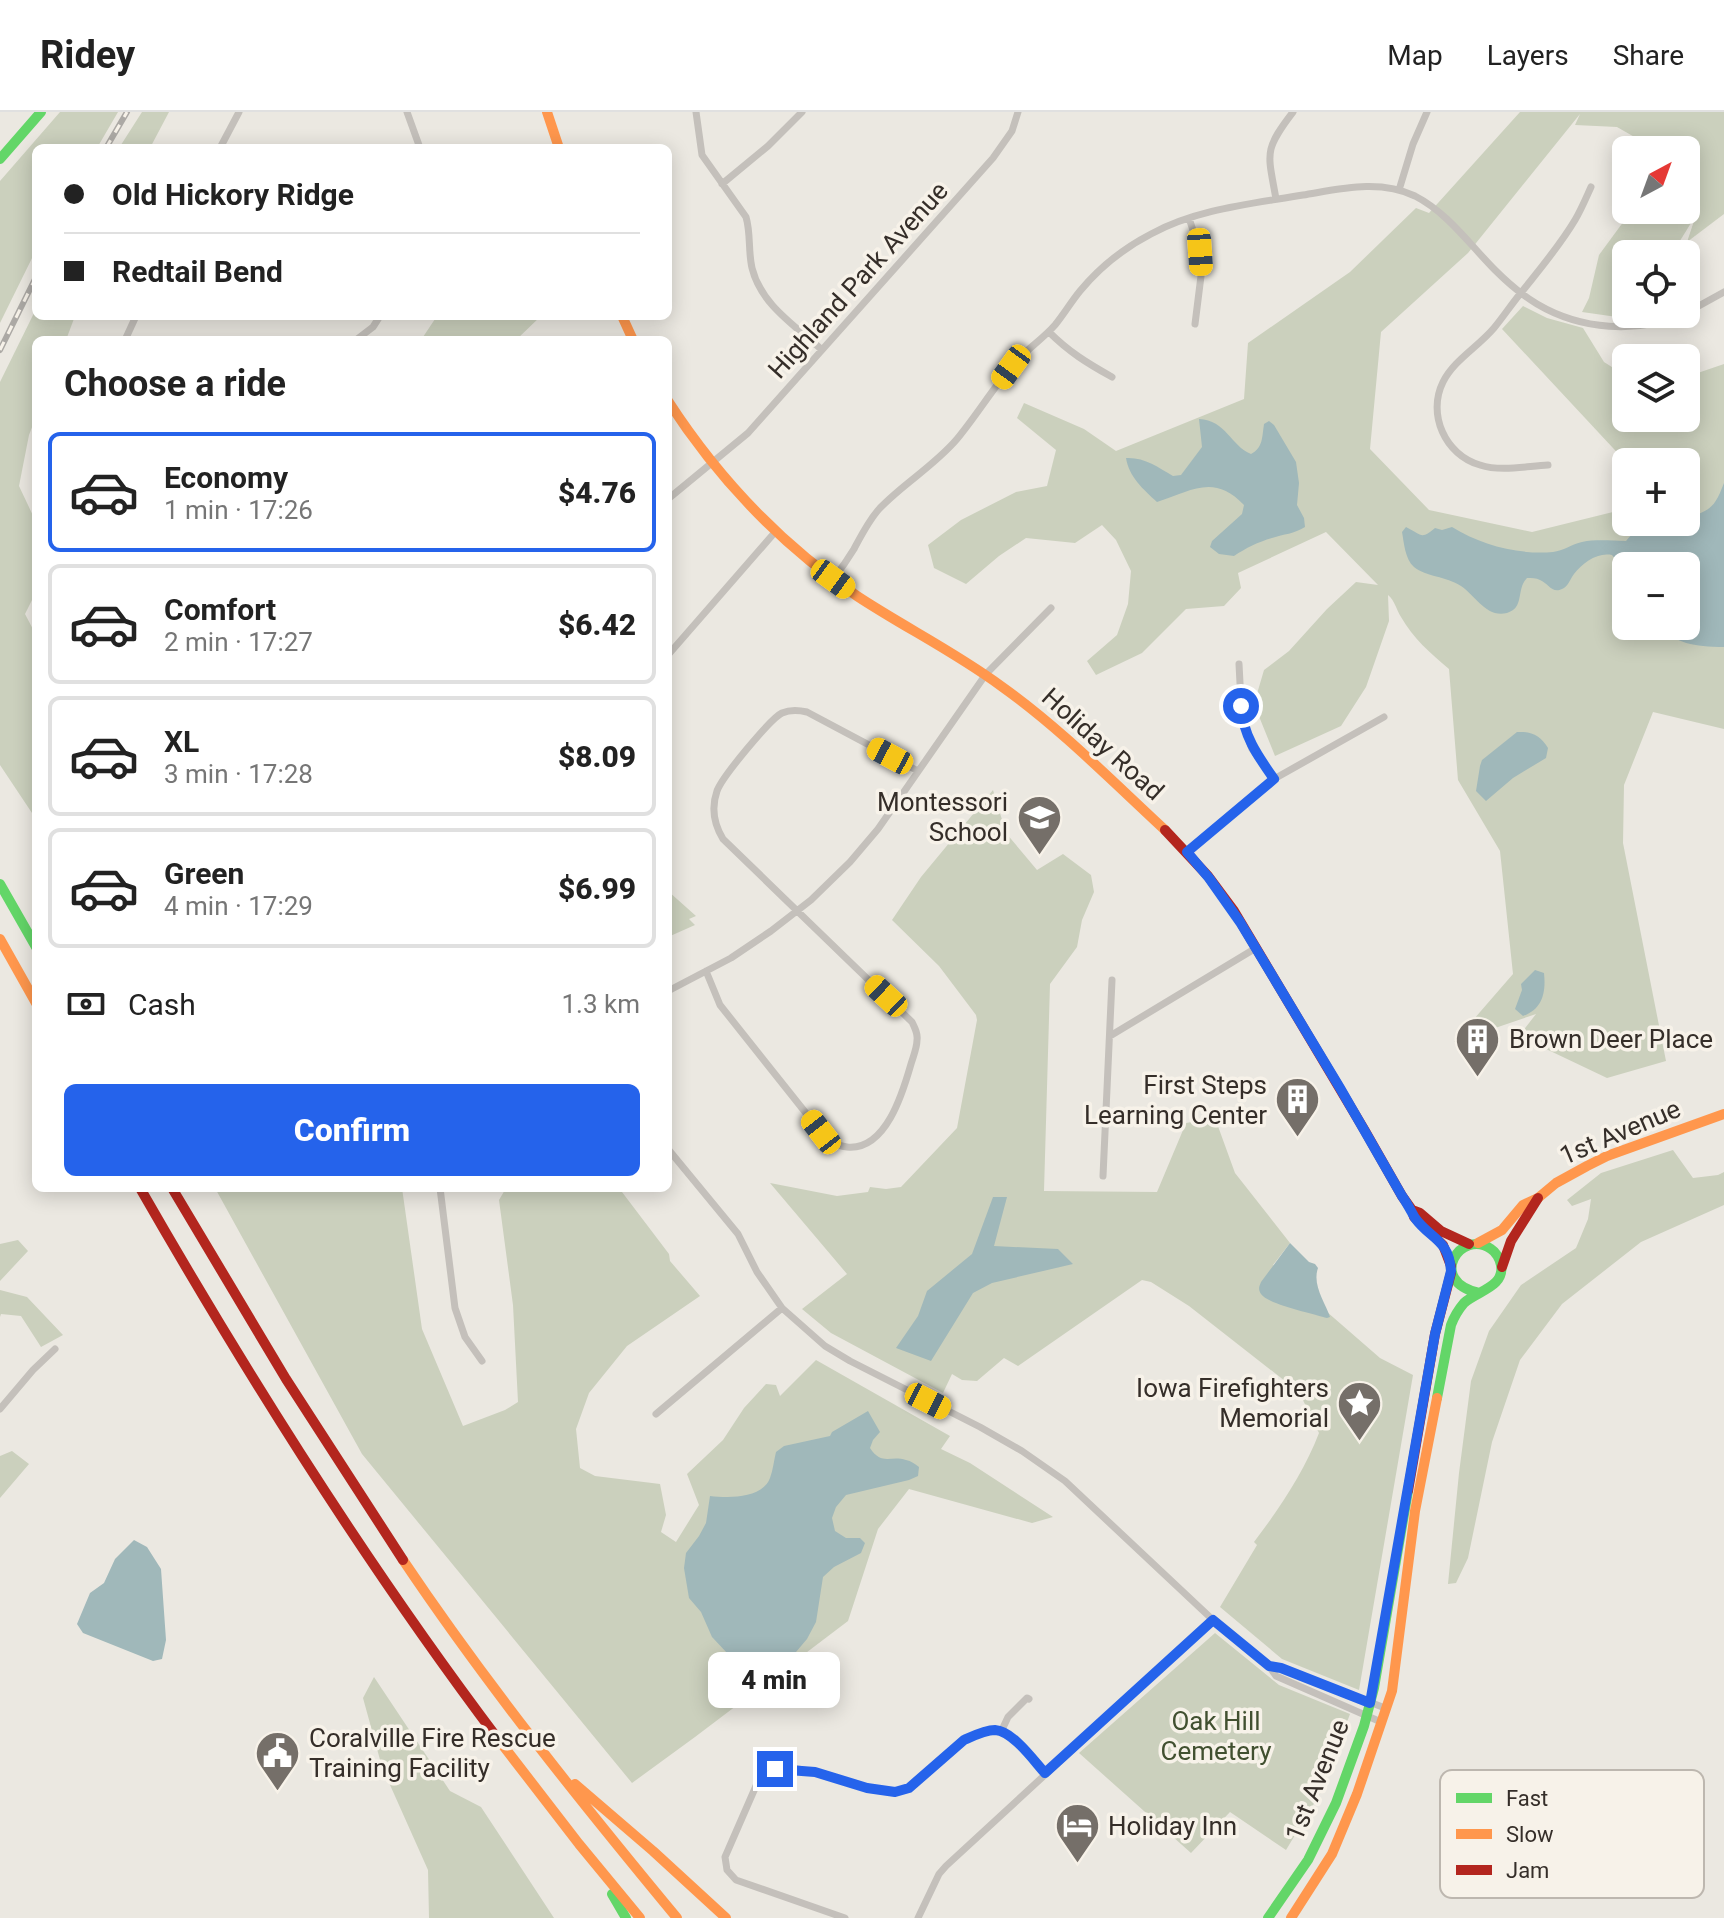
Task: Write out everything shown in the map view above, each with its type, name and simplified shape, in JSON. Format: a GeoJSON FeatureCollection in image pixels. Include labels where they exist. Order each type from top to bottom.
{"type":"FeatureCollection","features":[{"type":"Feature","properties":{"kind":"main road"},"geometry":{"type":"LineString","coordinates":[[0,159],[41,112]]}},
{"type":"Feature","properties":{"kind":"main road"},"geometry":{"type":"LineString","coordinates":[[547,112],[558,144]]}},
{"type":"Feature","properties":{"kind":"main road","name":"Holiday Road"},"geometry":{"type":"LineString","coordinates":[[672,407],[712,462],[776,531],[855,595],[986,674],[1021,701],[1060,733],[1187,852],[1226,899],[1414,1217],[1443,1245],[1451,1268]]}},
{"type":"Feature","properties":{"kind":"main road"},"geometry":{"type":"LineString","coordinates":[[0,884],[32,940]]}},
{"type":"Feature","properties":{"kind":"main road"},"geometry":{"type":"LineString","coordinates":[[0,939],[32,996]]}},
{"type":"Feature","properties":{"kind":"main road","name":"1st Avenue"},"geometry":{"type":"LineString","coordinates":[[1473,1244],[1502,1230],[1523,1205],[1538,1198],[1556,1183],[1607,1156],[1724,1114]]}},
{"type":"Feature","properties":{"kind":"main road"},"geometry":{"type":"LineString","coordinates":[[142,1192],[214,1318],[342,1518],[442,1663],[526,1777],[640,1918]]}},
{"type":"Feature","properties":{"kind":"main road"},"geometry":{"type":"LineString","coordinates":[[174,1192],[304,1409],[453,1630],[551,1764],[677,1918]]}},
{"type":"Feature","properties":{"kind":"main road","name":"1st Avenue"},"geometry":{"type":"LineString","coordinates":[[1500,1274],[1511,1241],[1538,1198]]}},
{"type":"Feature","properties":{"kind":"main road","name":"Holiday Road"},"geometry":{"type":"LineString","coordinates":[[1412,1210],[1441,1231],[1473,1244]]}},
{"type":"Feature","properties":{"kind":"main road"},"geometry":{"type":"LineString","coordinates":[[1473,1244],[1484,1245],[1496,1253],[1499,1260],[1500,1274],[1492,1287],[1479,1293],[1464,1290],[1454,1279],[1451,1268],[1457,1252],[1473,1244]]}},
{"type":"Feature","properties":{"kind":"main road","name":"1st Avenue"},"geometry":{"type":"LineString","coordinates":[[1268,1918],[1308,1860],[1336,1803],[1370,1703],[1435,1334],[1451,1268]]}},
{"type":"Feature","properties":{"kind":"main road","name":"1st Avenue"},"geometry":{"type":"LineString","coordinates":[[1291,1918],[1332,1854],[1357,1794],[1392,1691],[1415,1511],[1447,1344],[1454,1316],[1466,1301],[1479,1293]]}},
{"type":"Feature","properties":{"kind":"main road"},"geometry":{"type":"LineString","coordinates":[[551,1764],[726,1918]]}},
{"type":"Feature","properties":{"kind":"main road"},"geometry":{"type":"LineString","coordinates":[[599,1870],[626,1918]]}},
{"type":"Feature","properties":{"kind":"street"},"geometry":{"type":"LineString","coordinates":[[222,144],[239,112]]}},
{"type":"Feature","properties":{"kind":"street"},"geometry":{"type":"LineString","coordinates":[[407,112],[419,144]]}},
{"type":"Feature","properties":{"kind":"street"},"geometry":{"type":"LineString","coordinates":[[696,112],[702,155],[746,217],[750,229],[750,260],[757,284],[774,307],[822,350]]}},
{"type":"Feature","properties":{"kind":"street"},"geometry":{"type":"LineString","coordinates":[[722,184],[768,146],[802,112]]}},
{"type":"Feature","properties":{"kind":"street","name":"Highland Park Avenue"},"geometry":{"type":"LineString","coordinates":[[672,496],[748,433],[993,158],[1012,131],[1018,112]]}},
{"type":"Feature","properties":{"kind":"street"},"geometry":{"type":"LineString","coordinates":[[1276,199],[1269,151],[1277,133],[1293,112]]}},
{"type":"Feature","properties":{"kind":"street"},"geometry":{"type":"LineString","coordinates":[[1399,190],[1427,112]]}},
{"type":"Feature","properties":{"kind":"street"},"geometry":{"type":"LineString","coordinates":[[833,579],[881,507],[938,460],[969,425],[1011,367],[1049,332],[1080,291],[1112,259],[1149,235],[1189,218],[1219,209],[1362,186],[1399,190],[1414,195],[1440,213],[1495,270],[1536,304],[1585,323],[1612,326]]}},
{"type":"Feature","properties":{"kind":"street"},"geometry":{"type":"LineString","coordinates":[[1548,465],[1493,468],[1470,461],[1453,449],[1446,439],[1438,417],[1439,394],[1448,374],[1492,330],[1554,252],[1575,220],[1591,187]]}},
{"type":"Feature","properties":{"kind":"street"},"geometry":{"type":"LineString","coordinates":[[1189,218],[1202,268],[1195,324]]}},
{"type":"Feature","properties":{"kind":"street"},"geometry":{"type":"LineString","coordinates":[[1700,306],[1724,292]]}},
{"type":"Feature","properties":{"kind":"street"},"geometry":{"type":"LineString","coordinates":[[361,336],[377,320]]}},
{"type":"Feature","properties":{"kind":"street"},"geometry":{"type":"LineString","coordinates":[[1049,332],[1082,361],[1112,377]]}},
{"type":"Feature","properties":{"kind":"street"},"geometry":{"type":"LineString","coordinates":[[672,650],[776,531]]}},
{"type":"Feature","properties":{"kind":"street"},"geometry":{"type":"LineString","coordinates":[[672,989],[731,958],[811,900],[850,862],[878,829],[986,674],[1051,608]]}},
{"type":"Feature","properties":{"kind":"street"},"geometry":{"type":"LineString","coordinates":[[1239,664],[1242,721],[1252,749],[1274,779]]}},
{"type":"Feature","properties":{"kind":"street"},"geometry":{"type":"LineString","coordinates":[[706,971],[720,1005],[821,1132],[834,1143],[847,1147],[859,1146],[871,1139],[894,1114],[917,1040],[915,1028],[723,839],[714,818],[717,792],[724,777],[776,717],[783,712],[797,710],[807,712],[918,771]]}},
{"type":"Feature","properties":{"kind":"street"},"geometry":{"type":"LineString","coordinates":[[1187,852],[1274,779],[1384,717]]}},
{"type":"Feature","properties":{"kind":"street"},"geometry":{"type":"LineString","coordinates":[[1110,1036],[1256,948]]}},
{"type":"Feature","properties":{"kind":"street"},"geometry":{"type":"LineString","coordinates":[[1103,1176],[1112,980]]}},
{"type":"Feature","properties":{"kind":"street"},"geometry":{"type":"LineString","coordinates":[[672,1154],[738,1234],[757,1272],[782,1308],[825,1346],[1022,1451],[1065,1481],[1213,1620],[1269,1666],[1276,1676],[1381,1722]]}},
{"type":"Feature","properties":{"kind":"street"},"geometry":{"type":"LineString","coordinates":[[440,1192],[455,1308],[465,1337],[482,1361]]}},
{"type":"Feature","properties":{"kind":"street"},"geometry":{"type":"LineString","coordinates":[[656,1414],[782,1308]]}},
{"type":"Feature","properties":{"kind":"street"},"geometry":{"type":"LineString","coordinates":[[0,1409],[55,1349]]}},
{"type":"Feature","properties":{"kind":"street"},"geometry":{"type":"LineString","coordinates":[[918,1918],[946,1866],[1213,1620]]}},
{"type":"Feature","properties":{"kind":"street"},"geometry":{"type":"LineString","coordinates":[[1269,1666],[1385,1708]]}},
{"type":"Feature","properties":{"kind":"street"},"geometry":{"type":"LineString","coordinates":[[1001,1732],[1008,1717],[1029,1699]]}},
{"type":"Feature","properties":{"kind":"street"},"geometry":{"type":"LineString","coordinates":[[845,1918],[736,1880],[727,1870],[725,1857],[763,1774],[775,1769],[795,1769],[895,1792],[909,1788],[964,1740],[995,1730],[1019,1743],[1045,1773]]}},
{"type":"Feature","properties":{"kind":"green space"},"geometry":{"type":"Polygon","coordinates":[[[60,112],[118,112],[99,144],[32,144],[60,112]]]}},
{"type":"Feature","properties":{"kind":"green space"},"geometry":{"type":"Polygon","coordinates":[[[142,112],[169,112],[152,144],[122,144],[142,112]]]}},
{"type":"Feature","properties":{"kind":"green space"},"geometry":{"type":"Polygon","coordinates":[[[1520,112],[1724,112],[1724,214],[1690,240],[1693,224],[1700,224],[1700,136],[1633,136],[1617,127],[1575,125],[1580,114],[1468,253],[1381,332],[1370,449],[1429,510],[1532,532],[1612,512],[1612,536],[1700,536],[1700,448],[1613,448],[1502,329],[1523,306],[1547,318],[1583,328],[1604,362],[1612,367],[1612,432],[1700,432],[1700,372],[1724,364],[1724,729],[1653,712],[1624,785],[1623,843],[1666,1061],[1607,1078],[1519,1036],[1536,1014],[1454,1042],[1513,974],[1500,851],[1458,780],[1449,669],[1411,632],[1388,595],[1389,621],[1366,687],[1341,726],[1275,756],[1254,704],[1264,670],[1289,651],[1356,582],[1378,585],[1326,532],[1238,573],[1241,588],[1224,606],[1186,609],[1142,653],[1096,675],[1087,661],[1117,635],[1128,604],[1131,571],[1116,540],[1102,525],[1075,543],[1026,538],[966,584],[934,568],[928,545],[961,520],[1016,492],[1047,486],[1056,450],[1017,418],[1024,403],[1084,429],[1116,451],[1244,399],[1248,343],[1350,272],[1416,208],[1429,213],[1520,112]]]}},
{"type":"Feature","properties":{"kind":"green space"},"geometry":{"type":"Polygon","coordinates":[[[32,144],[32,258],[0,323],[0,181],[32,144]]]}},
{"type":"Feature","properties":{"kind":"green space"},"geometry":{"type":"Polygon","coordinates":[[[1622,224],[1690,224],[1680,240],[1612,240],[1612,316],[1582,312],[1589,298],[1599,255],[1622,224]]]}},
{"type":"Feature","properties":{"kind":"green space"},"geometry":{"type":"Polygon","coordinates":[[[32,317],[32,320],[74,320],[68,336],[32,336],[32,427],[19,486],[32,514],[32,600],[25,614],[32,627],[32,813],[0,765],[0,382],[32,317]]]}},
{"type":"Feature","properties":{"kind":"green space"},"geometry":{"type":"Polygon","coordinates":[[[434,320],[537,320],[520,336],[424,336],[434,320]]]}},
{"type":"Feature","properties":{"kind":"green space"},"geometry":{"type":"Polygon","coordinates":[[[993,790],[1006,833],[1037,870],[1063,854],[1091,875],[1094,892],[1082,920],[1077,947],[1050,984],[1044,1191],[1157,1192],[1186,1123],[1215,1118],[1235,1173],[1290,1243],[1273,1265],[1380,1358],[1413,1375],[1359,1690],[1282,1659],[1220,1607],[1257,1545],[1254,1542],[1298,1476],[1319,1433],[1299,1392],[1189,1306],[1151,1282],[1142,1280],[1018,1366],[1004,1358],[977,1381],[962,1380],[952,1374],[943,1393],[831,1333],[802,1309],[847,1274],[770,1183],[837,1196],[868,1192],[870,1187],[901,1187],[957,1128],[976,1015],[939,966],[892,920],[921,877],[993,790]]]}},
{"type":"Feature","properties":{"kind":"green space"},"geometry":{"type":"Polygon","coordinates":[[[672,895],[696,916],[689,919],[695,925],[672,935],[672,895]]]}},
{"type":"Feature","properties":{"kind":"green space"},"geometry":{"type":"Polygon","coordinates":[[[1673,1150],[1693,1178],[1724,1172],[1724,1205],[1641,1242],[1562,1304],[1520,1360],[1492,1442],[1468,1558],[1456,1583],[1448,1584],[1471,1381],[1489,1331],[1521,1285],[1576,1248],[1588,1219],[1591,1199],[1572,1206],[1567,1200],[1601,1173],[1673,1150]]]}},
{"type":"Feature","properties":{"kind":"green space"},"geometry":{"type":"Polygon","coordinates":[[[217,1192],[403,1192],[422,1329],[463,1426],[518,1402],[513,1305],[499,1200],[504,1192],[622,1192],[669,1254],[670,1261],[700,1296],[627,1346],[589,1393],[576,1429],[580,1468],[595,1476],[660,1484],[666,1515],[661,1532],[676,1542],[699,1505],[687,1474],[723,1440],[744,1408],[766,1384],[776,1385],[780,1396],[816,1360],[950,1436],[941,1449],[970,1463],[1053,1517],[1032,1523],[909,1489],[878,1529],[848,1621],[632,1783],[362,1454],[217,1192]]]}},
{"type":"Feature","properties":{"kind":"green space"},"geometry":{"type":"Polygon","coordinates":[[[18,1240],[28,1251],[0,1281],[0,1244],[18,1240]]]}},
{"type":"Feature","properties":{"kind":"green space"},"geometry":{"type":"Polygon","coordinates":[[[0,1290],[27,1297],[63,1335],[41,1347],[21,1316],[1,1314],[0,1317],[0,1290]]]}},
{"type":"Feature","properties":{"kind":"green space"},"geometry":{"type":"Polygon","coordinates":[[[12,1451],[29,1464],[0,1498],[0,1456],[12,1451]]]}},
{"type":"Feature","properties":{"kind":"green space","name":"Oak Hill Cemetery"},"geometry":{"type":"Polygon","coordinates":[[[1215,1633],[1279,1685],[1350,1714],[1321,1792],[1286,1850],[1230,1812],[1191,1853],[1079,1753],[1215,1633]]]}},
{"type":"Feature","properties":{"kind":"green space"},"geometry":{"type":"Polygon","coordinates":[[[374,1677],[450,1791],[481,1807],[554,1918],[429,1918],[428,1870],[382,1767],[363,1698],[374,1677]]]}},
{"type":"Feature","properties":{"kind":"water"},"geometry":{"type":"Polygon","coordinates":[[[1199,419],[1222,428],[1251,454],[1260,445],[1264,424],[1269,421],[1274,425],[1296,462],[1299,483],[1297,505],[1305,527],[1257,543],[1234,556],[1219,554],[1210,547],[1212,541],[1242,514],[1244,505],[1233,495],[1223,489],[1202,487],[1157,502],[1147,492],[1133,477],[1126,458],[1145,461],[1173,476],[1181,475],[1202,447],[1199,419]]]}},
{"type":"Feature","properties":{"kind":"water"},"geometry":{"type":"Polygon","coordinates":[[[1724,483],[1724,647],[1679,640],[1700,640],[1700,552],[1612,552],[1612,555],[1601,555],[1582,566],[1566,587],[1559,590],[1538,579],[1527,578],[1513,611],[1500,614],[1487,609],[1455,583],[1414,567],[1404,546],[1402,532],[1406,527],[1424,535],[1435,528],[1442,530],[1452,527],[1487,544],[1540,553],[1588,541],[1626,541],[1630,536],[1700,536],[1700,513],[1717,498],[1724,483]]]}},
{"type":"Feature","properties":{"kind":"water"},"geometry":{"type":"Polygon","coordinates":[[[1517,732],[1539,737],[1548,748],[1546,758],[1513,778],[1486,801],[1476,791],[1482,760],[1517,732]]]}},
{"type":"Feature","properties":{"kind":"water"},"geometry":{"type":"Polygon","coordinates":[[[1535,970],[1544,973],[1544,993],[1535,1009],[1523,1016],[1515,1009],[1521,984],[1535,970]]]}},
{"type":"Feature","properties":{"kind":"water"},"geometry":{"type":"Polygon","coordinates":[[[993,1197],[1007,1197],[994,1246],[1058,1249],[1073,1264],[992,1283],[973,1293],[931,1361],[896,1348],[918,1316],[927,1291],[972,1254],[993,1197]]]}},
{"type":"Feature","properties":{"kind":"water"},"geometry":{"type":"Polygon","coordinates":[[[1290,1243],[1318,1268],[1318,1287],[1330,1317],[1281,1305],[1261,1294],[1261,1282],[1290,1243]]]}},
{"type":"Feature","properties":{"kind":"water"},"geometry":{"type":"Polygon","coordinates":[[[868,1411],[880,1432],[870,1448],[878,1457],[908,1460],[919,1467],[918,1476],[846,1495],[832,1518],[835,1531],[846,1538],[860,1538],[865,1543],[861,1553],[834,1567],[823,1577],[816,1622],[807,1639],[784,1663],[768,1670],[756,1670],[739,1663],[712,1637],[701,1612],[689,1598],[684,1568],[686,1553],[706,1523],[710,1496],[735,1497],[760,1490],[770,1478],[776,1452],[784,1446],[830,1436],[868,1411]]]}},
{"type":"Feature","properties":{"kind":"water"},"geometry":{"type":"Polygon","coordinates":[[[134,1540],[147,1547],[161,1569],[166,1640],[162,1659],[153,1661],[83,1633],[77,1624],[90,1593],[104,1583],[115,1559],[134,1540]]]}},
{"type":"Feature","properties":{"kind":"railway"},"geometry":{"type":"LineString","coordinates":[[108,144],[127,112]]}},
{"type":"Feature","properties":{"kind":"railway"},"geometry":{"type":"LineString","coordinates":[[0,350],[32,285]]}},
{"type":"Feature","properties":{"kind":"traffic: fast"},"geometry":{"type":"LineString","coordinates":[[0,159],[41,112]]}},
{"type":"Feature","properties":{"kind":"traffic: fast"},"geometry":{"type":"LineString","coordinates":[[0,884],[32,940]]}},
{"type":"Feature","properties":{"kind":"traffic: fast"},"geometry":{"type":"LineString","coordinates":[[1437,1398],[1455,1316],[1464,1303],[1494,1284],[1501,1272],[1500,1260],[1493,1250],[1480,1244],[1469,1245],[1454,1259],[1454,1278],[1463,1287],[1479,1293]]}},
{"type":"Feature","properties":{"kind":"traffic: fast"},"geometry":{"type":"LineString","coordinates":[[1268,1918],[1308,1860],[1336,1803],[1364,1726],[1374,1688],[1408,1491]]}},
{"type":"Feature","properties":{"kind":"traffic: fast"},"geometry":{"type":"LineString","coordinates":[[612,1894],[626,1918]]}},
{"type":"Feature","properties":{"kind":"traffic: slow"},"geometry":{"type":"LineString","coordinates":[[547,112],[558,144]]}},
{"type":"Feature","properties":{"kind":"traffic: slow"},"geometry":{"type":"LineString","coordinates":[[624,320],[631,336]]}},
{"type":"Feature","properties":{"kind":"traffic: slow"},"geometry":{"type":"LineString","coordinates":[[672,407],[729,483],[802,554],[857,596],[966,662],[1023,702],[1165,830]]}},
{"type":"Feature","properties":{"kind":"traffic: slow"},"geometry":{"type":"LineString","coordinates":[[0,939],[32,996]]}},
{"type":"Feature","properties":{"kind":"traffic: slow"},"geometry":{"type":"LineString","coordinates":[[1478,1243],[1502,1230],[1523,1205],[1587,1166],[1724,1114]]}},
{"type":"Feature","properties":{"kind":"traffic: slow"},"geometry":{"type":"LineString","coordinates":[[1291,1918],[1332,1854],[1357,1794],[1392,1691],[1415,1511],[1437,1398]]}},
{"type":"Feature","properties":{"kind":"traffic: slow"},"geometry":{"type":"LineString","coordinates":[[403,1560],[536,1742],[677,1918]]}},
{"type":"Feature","properties":{"kind":"traffic: slow"},"geometry":{"type":"LineString","coordinates":[[498,1739],[640,1918]]}},
{"type":"Feature","properties":{"kind":"traffic: slow"},"geometry":{"type":"LineString","coordinates":[[575,1784],[726,1918]]}},
{"type":"Feature","properties":{"kind":"traffic: jam"},"geometry":{"type":"LineString","coordinates":[[1165,830],[1208,876],[1234,911],[1414,1217],[1443,1245],[1451,1266]]}},
{"type":"Feature","properties":{"kind":"traffic: jam"},"geometry":{"type":"LineString","coordinates":[[142,1192],[223,1330],[310,1469],[402,1606],[498,1739]]}},
{"type":"Feature","properties":{"kind":"traffic: jam"},"geometry":{"type":"LineString","coordinates":[[174,1192],[286,1379],[403,1560]]}},
{"type":"Feature","properties":{"kind":"traffic: jam"},"geometry":{"type":"LineString","coordinates":[[1502,1267],[1511,1241],[1538,1198]]}},
{"type":"Feature","properties":{"kind":"traffic: jam"},"geometry":{"type":"LineString","coordinates":[[1412,1210],[1441,1231],[1469,1244]]}},
{"type":"Feature","properties":{"kind":"traffic: jam"},"geometry":{"type":"LineString","coordinates":[[1408,1491],[1435,1334],[1451,1273]]}},
{"type":"Feature","properties":{"kind":"place","name":"Montessori School"},"geometry":{"type":"Point","coordinates":[1039,856]}},
{"type":"Feature","properties":{"kind":"place","name":"Brown Deer Place"},"geometry":{"type":"Point","coordinates":[1478,1078]}},
{"type":"Feature","properties":{"kind":"place","name":"First Steps Learning Center"},"geometry":{"type":"Point","coordinates":[1298,1139]}},
{"type":"Feature","properties":{"kind":"place","name":"Iowa Firefighters Memorial"},"geometry":{"type":"Point","coordinates":[1360,1442]}},
{"type":"Feature","properties":{"kind":"place","name":"Coralville Fire Rescue Training Facility"},"geometry":{"type":"Point","coordinates":[278,1792]}},
{"type":"Feature","properties":{"kind":"place","name":"Holiday Inn"},"geometry":{"type":"Point","coordinates":[1077,1865]}},
{"type":"Feature","properties":{"kind":"route"},"geometry":{"type":"LineString","coordinates":[[775,1769],[815,1772],[867,1788],[903,1791],[964,1740],[995,1730],[1019,1743],[1045,1773],[1213,1620],[1269,1666],[1370,1703],[1435,1334],[1451,1266],[1443,1245],[1414,1217],[1226,899],[1187,852],[1274,779],[1252,749],[1242,721],[1241,706]]}}]}
